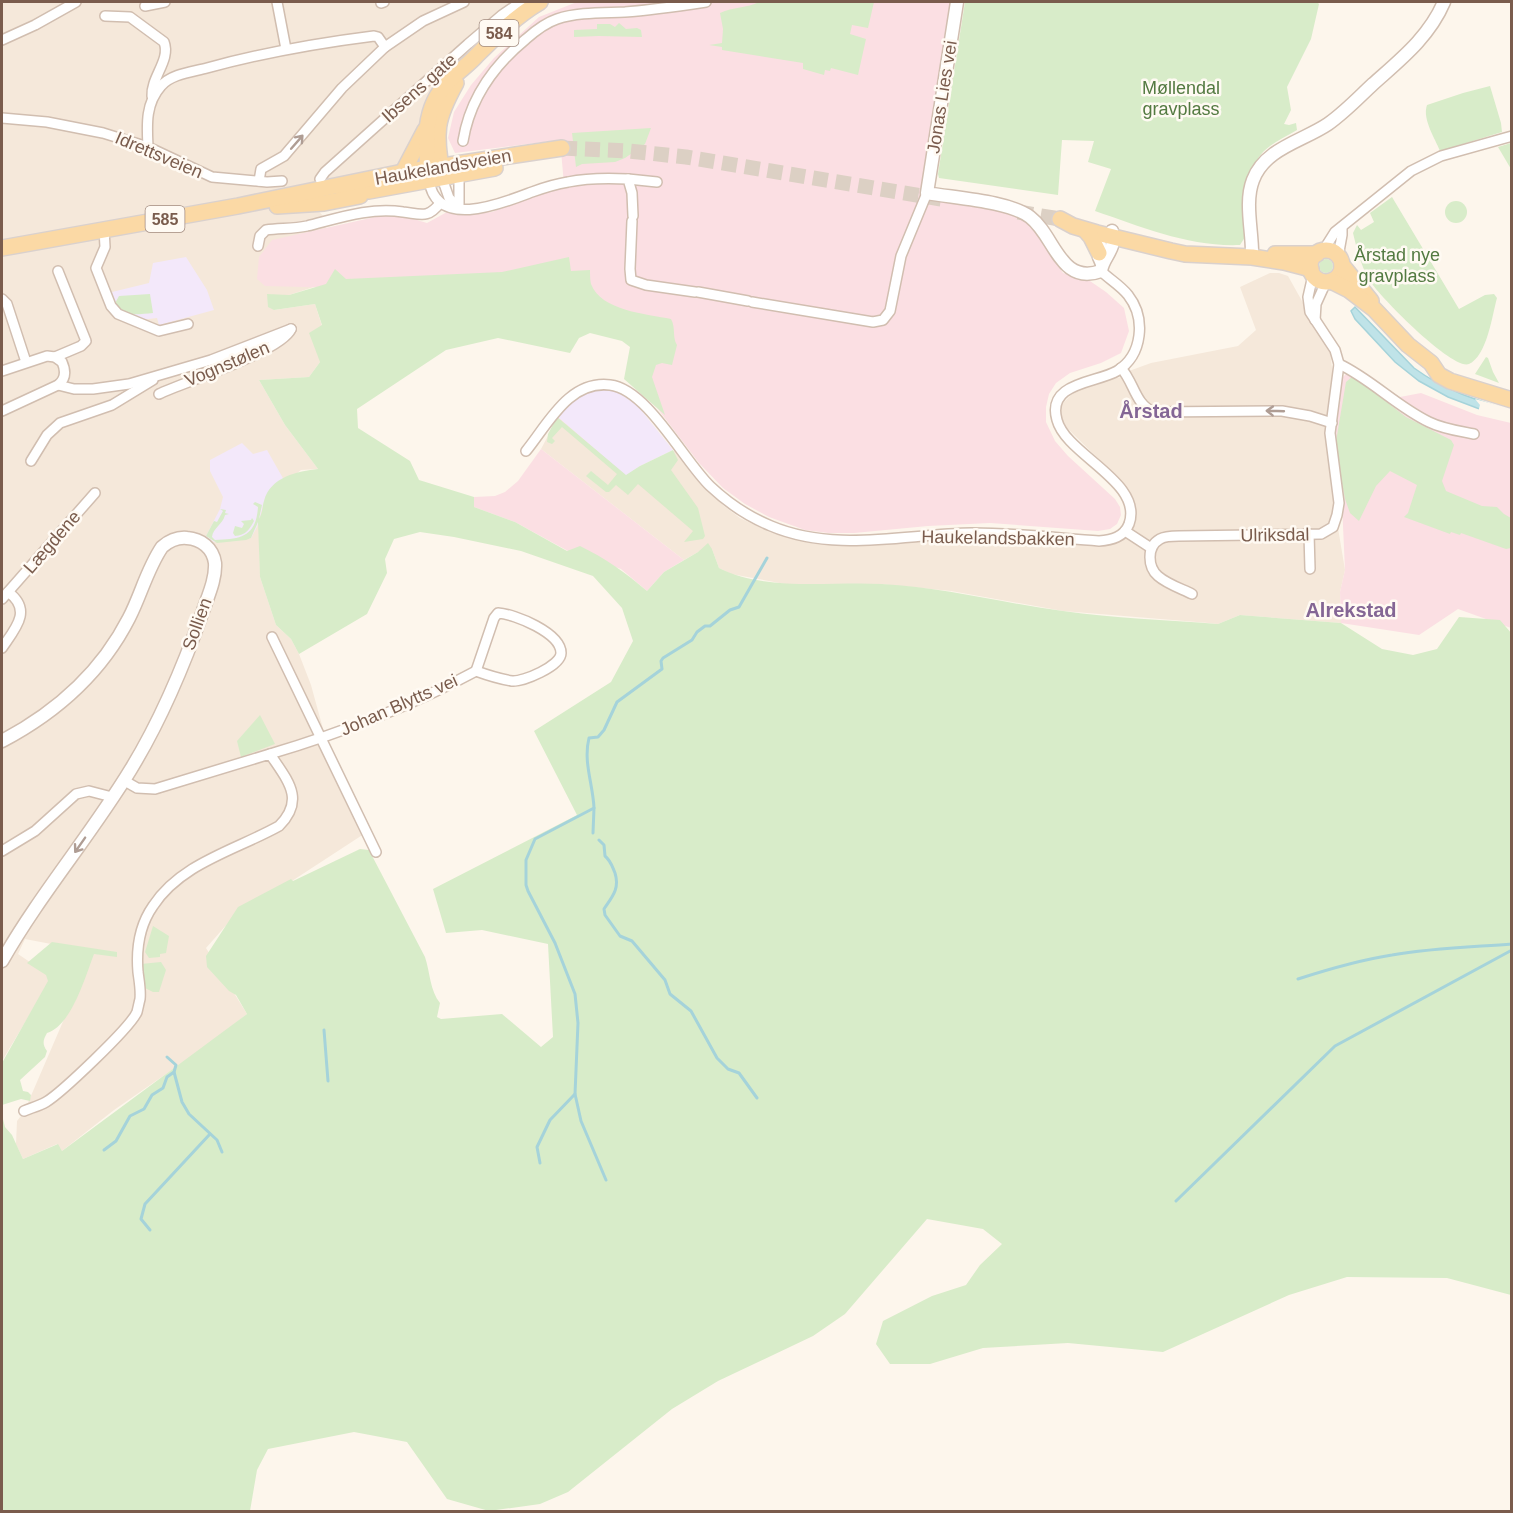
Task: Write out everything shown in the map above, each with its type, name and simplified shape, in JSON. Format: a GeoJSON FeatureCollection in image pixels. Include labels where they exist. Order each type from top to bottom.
{"type":"FeatureCollection","features":[{"type":"Feature","properties":{"kind":"main road","name":"Ibsens gate"},"geometry":{"type":"LineString","coordinates":[[435,173],[425,141],[436,97],[449,81],[508,25],[540,2]]}},
{"type":"Feature","properties":{"kind":"main road","name":"Ibsens gate"},"geometry":{"type":"LineString","coordinates":[[435,173],[438,122],[462,70]]}},
{"type":"Feature","properties":{"kind":"main road","name":"584"},"geometry":{"type":"LineString","coordinates":[[403,172],[427,126]]}},
{"type":"Feature","properties":{"kind":"main road","name":"Haukelandsveien"},"geometry":{"type":"LineString","coordinates":[[2,248],[256,203],[321,186],[403,172],[435,173],[459,175],[561,152],[435,173],[369,191],[358,198],[277,206],[256,203]]}},
{"type":"Feature","properties":{"kind":"main road","name":"Haukelandsveien"},"geometry":{"type":"LineString","coordinates":[[321,186],[369,191]]}},
{"type":"Feature","properties":{"kind":"main road"},"geometry":{"type":"LineString","coordinates":[[1109,234],[1078,220],[1060,219],[1085,230],[1185,254],[1252,257],[1284,262],[1349,290],[1374,309],[1444,378],[1512,400]]}},
{"type":"Feature","properties":{"kind":"main road"},"geometry":{"type":"LineString","coordinates":[[1085,230],[1091,237],[1100,262]]}},
{"type":"Feature","properties":{"kind":"main road"},"geometry":{"type":"LineString","coordinates":[[1320,252],[1311,261],[1320,277]]}},
{"type":"Feature","properties":{"kind":"main road"},"geometry":{"type":"LineString","coordinates":[[1252,257],[1265,254],[1332,252],[1370,298],[1374,309]]}},
{"type":"Feature","properties":{"kind":"main road"},"geometry":{"type":"LineString","coordinates":[[1320,277],[1339,275],[1340,261]]}},
{"type":"Feature","properties":{"kind":"street"},"geometry":{"type":"LineString","coordinates":[[54,2],[55,13]]}},
{"type":"Feature","properties":{"kind":"street"},"geometry":{"type":"LineString","coordinates":[[2,40],[36,25],[76,2]]}},
{"type":"Feature","properties":{"kind":"street"},"geometry":{"type":"LineString","coordinates":[[144,6],[165,2]]}},
{"type":"Feature","properties":{"kind":"street"},"geometry":{"type":"LineString","coordinates":[[277,2],[286,49]]}},
{"type":"Feature","properties":{"kind":"street"},"geometry":{"type":"LineString","coordinates":[[259,181],[261,169],[284,156],[349,80],[385,47],[423,21],[465,2]]}},
{"type":"Feature","properties":{"kind":"street","name":"Ibsens gate"},"geometry":{"type":"LineString","coordinates":[[321,186],[325,172],[476,37],[521,2]]}},
{"type":"Feature","properties":{"kind":"street"},"geometry":{"type":"LineString","coordinates":[[463,141],[466,122],[481,89],[508,54],[555,19],[663,9],[706,2]]}},
{"type":"Feature","properties":{"kind":"street","name":"Jonas Lies vei"},"geometry":{"type":"LineString","coordinates":[[628,179],[632,193],[633,218],[631,280],[646,285],[873,322],[887,317],[906,240],[927,194],[957,2]]}},
{"type":"Feature","properties":{"kind":"street"},"geometry":{"type":"LineString","coordinates":[[1252,257],[1250,188],[1263,163],[1270,156],[1345,112],[1418,42],[1434,21],[1444,2]]}},
{"type":"Feature","properties":{"kind":"street"},"geometry":{"type":"LineString","coordinates":[[105,16],[130,17],[164,42],[166,52],[152,89],[153,98]]}},
{"type":"Feature","properties":{"kind":"street"},"geometry":{"type":"LineString","coordinates":[[148,147],[148,111],[153,98],[167,80],[286,49],[375,36],[385,47]]}},
{"type":"Feature","properties":{"kind":"street","name":"Idrettsveien"},"geometry":{"type":"LineString","coordinates":[[2,118],[47,122],[103,132],[148,147],[212,177],[282,181]]}},
{"type":"Feature","properties":{"kind":"street"},"geometry":{"type":"LineString","coordinates":[[1320,252],[1332,234],[1411,171],[1430,160],[1512,136]]}},
{"type":"Feature","properties":{"kind":"street","name":"Haukelandsveien"},"geometry":{"type":"LineString","coordinates":[[435,173],[433,196],[440,203],[459,208],[488,208],[567,182],[600,179],[657,182]]}},
{"type":"Feature","properties":{"kind":"street","name":"Haukelandsveien"},"geometry":{"type":"LineString","coordinates":[[435,173],[449,198],[459,208]]}},
{"type":"Feature","properties":{"kind":"street","name":"Haukelandsveien"},"geometry":{"type":"LineString","coordinates":[[459,175],[459,208]]}},
{"type":"Feature","properties":{"kind":"street"},"geometry":{"type":"LineString","coordinates":[[927,194],[1007,207],[1022,212],[1043,230],[1070,269],[1081,273],[1100,262],[1109,234]]}},
{"type":"Feature","properties":{"kind":"street","name":"Haukelandsveien"},"geometry":{"type":"LineString","coordinates":[[258,246],[262,232],[269,229],[285,230],[307,226],[349,214],[387,211],[427,214],[440,203]]}},
{"type":"Feature","properties":{"kind":"street"},"geometry":{"type":"LineString","coordinates":[[1340,261],[1342,227]]}},
{"type":"Feature","properties":{"kind":"street"},"geometry":{"type":"LineString","coordinates":[[104,229],[105,244],[96,268],[113,309],[125,317],[159,331],[188,324]]}},
{"type":"Feature","properties":{"kind":"street"},"geometry":{"type":"LineString","coordinates":[[1100,262],[1134,303],[1138,317],[1138,345],[1121,368],[1081,382],[1066,391],[1059,399],[1056,416],[1064,433],[1125,493],[1131,511],[1125,531],[1151,548],[1150,563],[1154,572],[1160,579],[1192,594]]}},
{"type":"Feature","properties":{"kind":"street"},"geometry":{"type":"LineString","coordinates":[[55,357],[81,346],[86,341],[58,271]]}},
{"type":"Feature","properties":{"kind":"street"},"geometry":{"type":"LineString","coordinates":[[1320,277],[1308,305],[1335,350],[1339,364],[1365,378],[1428,422],[1474,434]]}},
{"type":"Feature","properties":{"kind":"street"},"geometry":{"type":"LineString","coordinates":[[1315,320],[1320,277]]}},
{"type":"Feature","properties":{"kind":"street"},"geometry":{"type":"LineString","coordinates":[[2,299],[8,304],[26,362]]}},
{"type":"Feature","properties":{"kind":"street","name":"Vognstølen"},"geometry":{"type":"LineString","coordinates":[[58,385],[80,389],[105,389],[211,360],[291,328],[291,332],[281,340],[232,365],[159,394]]}},
{"type":"Feature","properties":{"kind":"street"},"geometry":{"type":"LineString","coordinates":[[2,371],[47,356],[55,357],[62,362],[65,374],[64,379],[58,385],[2,411]]}},
{"type":"Feature","properties":{"kind":"street","name":"Ulriksdal"},"geometry":{"type":"LineString","coordinates":[[1151,548],[1159,539],[1179,536],[1321,534],[1333,527],[1339,503],[1330,434],[1339,364]]}},
{"type":"Feature","properties":{"kind":"street"},"geometry":{"type":"LineString","coordinates":[[1121,368],[1132,384],[1138,400],[1148,410],[1154,412],[1282,411],[1332,423]]}},
{"type":"Feature","properties":{"kind":"street","name":"Vognstølen"},"geometry":{"type":"LineString","coordinates":[[31,460],[47,435],[60,423],[112,405],[148,384],[157,376]]}},
{"type":"Feature","properties":{"kind":"street","name":"Haukelandsbakken"},"geometry":{"type":"LineString","coordinates":[[526,451],[553,415],[574,394],[596,385],[613,385],[632,394],[653,414],[702,477],[719,494],[754,519],[795,534],[843,541],[974,533],[1099,541],[1114,538],[1125,531]]}},
{"type":"Feature","properties":{"kind":"street","name":"Lægdene"},"geometry":{"type":"LineString","coordinates":[[5,596],[95,493]]}},
{"type":"Feature","properties":{"kind":"street"},"geometry":{"type":"LineString","coordinates":[[1310,534],[1310,569]]}},
{"type":"Feature","properties":{"kind":"street","name":"Sollien"},"geometry":{"type":"LineString","coordinates":[[2,741],[53,709],[89,676],[112,648],[125,626],[162,547],[173,540],[193,539],[208,547],[213,557],[214,571],[209,593],[165,704],[123,780],[29,917],[2,961]]}},
{"type":"Feature","properties":{"kind":"street","name":"Lægdene"},"geometry":{"type":"LineString","coordinates":[[2,648],[17,624],[21,609],[17,598],[5,596]]}},
{"type":"Feature","properties":{"kind":"street","name":"Johan Blytts vei"},"geometry":{"type":"LineString","coordinates":[[123,780],[137,788],[154,789],[321,739],[426,696],[476,671],[516,681],[556,662],[560,658],[561,650],[556,642],[537,627],[517,616],[498,613],[494,618],[476,671]]}},
{"type":"Feature","properties":{"kind":"street","name":"Johan Blytts vei"},"geometry":{"type":"LineString","coordinates":[[272,637],[376,852]]}},
{"type":"Feature","properties":{"kind":"street"},"geometry":{"type":"LineString","coordinates":[[24,1111],[46,1102],[57,1094],[133,1019],[141,994],[138,941],[147,916],[159,897],[170,885],[190,870],[268,832],[286,818],[293,795],[291,786],[270,754]]}},
{"type":"Feature","properties":{"kind":"street"},"geometry":{"type":"LineString","coordinates":[[2,851],[34,831],[76,794],[89,791],[112,796]]}},
{"type":"Feature","properties":{"kind":"shaded area"},"geometry":{"type":"Polygon","coordinates":[[[2,2],[544,2],[428,104],[422,168],[305,196],[323,216],[335,269],[326,283],[289,295],[267,295],[274,310],[315,304],[322,326],[320,362],[309,377],[259,380],[285,425],[318,469],[301,470],[264,499],[263,513],[259,520],[260,577],[276,625],[291,639],[299,654],[311,685],[328,747],[367,832],[229,922],[206,948],[247,1014],[205,1047],[114,1110],[62,1151],[57,1144],[23,1159],[16,1144],[17,1121],[24,1112],[93,952],[25,939],[18,954],[52,977],[2,1061],[2,2]]]}},
{"type":"Feature","properties":{"kind":"shaded area"},"geometry":{"type":"Polygon","coordinates":[[[577,2],[958,2],[927,195],[1021,212],[1063,273],[1087,279],[1124,308],[1129,331],[1121,353],[1101,363],[1070,373],[1056,383],[1049,394],[1046,407],[1046,422],[1055,441],[1115,499],[1120,507],[1121,515],[1117,524],[1110,529],[1098,531],[990,523],[854,533],[805,530],[769,517],[745,504],[723,488],[699,463],[648,396],[652,337],[344,288],[265,286],[257,279],[259,257],[272,240],[393,213],[427,223],[447,212],[469,214],[492,212],[564,184],[560,140],[455,153],[448,138],[454,112],[471,85],[494,58],[539,17],[577,2]]]}},
{"type":"Feature","properties":{"kind":"shaded area"},"geometry":{"type":"Polygon","coordinates":[[[186,257],[207,290],[214,310],[159,325],[157,318],[140,320],[117,310],[112,292],[149,283],[153,263],[186,257]]]}},
{"type":"Feature","properties":{"kind":"shaded area"},"geometry":{"type":"Polygon","coordinates":[[[1270,273],[1288,276],[1330,351],[1333,376],[1329,407],[1335,510],[1345,570],[1340,592],[1341,623],[1240,615],[1218,624],[1063,611],[951,591],[881,584],[785,584],[731,574],[719,568],[712,549],[698,552],[684,560],[541,449],[558,417],[626,473],[676,450],[705,488],[740,518],[769,532],[815,544],[840,545],[972,538],[1112,542],[1126,536],[1133,527],[1135,515],[1132,496],[1121,481],[1063,424],[1060,410],[1063,403],[1078,388],[1121,377],[1129,371],[1151,363],[1238,346],[1256,330],[1240,287],[1270,273]]]}},
{"type":"Feature","properties":{"kind":"shaded area"},"geometry":{"type":"Polygon","coordinates":[[[1353,367],[1400,397],[1421,393],[1477,415],[1511,423],[1511,628],[1458,609],[1419,635],[1341,623],[1340,592],[1345,570],[1335,425],[1342,378],[1353,367]]]}},
{"type":"Feature","properties":{"kind":"shaded area"},"geometry":{"type":"Polygon","coordinates":[[[589,390],[616,391],[637,405],[673,450],[640,466],[626,476],[558,417],[569,404],[589,390]]]}},
{"type":"Feature","properties":{"kind":"shaded area"},"geometry":{"type":"Polygon","coordinates":[[[242,443],[253,454],[267,450],[284,480],[272,487],[266,496],[257,527],[251,538],[214,542],[206,536],[220,509],[223,497],[210,471],[210,460],[242,443]]]}},
{"type":"Feature","properties":{"kind":"shaded area"},"geometry":{"type":"Polygon","coordinates":[[[541,449],[684,560],[664,572],[647,591],[621,569],[568,551],[515,522],[474,507],[474,497],[495,496],[505,492],[518,481],[541,449]]]}},
{"type":"Feature","properties":{"kind":"green space"},"geometry":{"type":"Polygon","coordinates":[[[759,2],[874,2],[868,28],[852,25],[850,34],[866,39],[858,75],[831,68],[830,71],[825,70],[824,75],[803,69],[803,63],[722,50],[722,47],[709,45],[722,43],[723,29],[720,13],[759,2]]]}},
{"type":"Feature","properties":{"kind":"green space","name":"Møllendal gravplass"},"geometry":{"type":"Polygon","coordinates":[[[965,2],[1317,2],[1319,4],[1311,39],[1287,87],[1291,110],[1284,124],[1296,123],[1297,130],[1266,149],[1257,160],[1254,167],[1245,237],[1240,245],[1202,243],[1184,239],[1095,211],[1111,169],[1088,162],[1094,141],[1062,140],[1058,195],[939,178],[965,2]]]}},
{"type":"Feature","properties":{"kind":"green space"},"geometry":{"type":"Polygon","coordinates":[[[619,23],[626,29],[641,30],[642,37],[574,37],[574,30],[597,29],[597,24],[610,24],[615,27],[619,23]]]}},
{"type":"Feature","properties":{"kind":"green space"},"geometry":{"type":"Polygon","coordinates":[[[1490,86],[1502,132],[1440,151],[1426,116],[1427,105],[1490,86]]]}},
{"type":"Feature","properties":{"kind":"green space"},"geometry":{"type":"Polygon","coordinates":[[[651,128],[645,144],[625,158],[615,162],[582,164],[576,167],[572,133],[651,128]]]}},
{"type":"Feature","properties":{"kind":"green space"},"geometry":{"type":"Polygon","coordinates":[[[1512,143],[1511,169],[1498,147],[1512,143]]]}},
{"type":"Feature","properties":{"kind":"green space","name":"Årstad nye gravplass"},"geometry":{"type":"Polygon","coordinates":[[[1392,197],[1459,309],[1485,295],[1494,294],[1497,298],[1484,344],[1475,360],[1469,364],[1461,363],[1448,356],[1417,331],[1376,289],[1364,270],[1353,233],[1357,225],[1361,230],[1374,222],[1370,213],[1392,197]]]}},
{"type":"Feature","properties":{"kind":"green space"},"geometry":{"type":"Polygon","coordinates":[[[1456,201],[1464,204],[1467,212],[1464,220],[1456,223],[1448,220],[1445,212],[1448,204],[1456,201]]]}},
{"type":"Feature","properties":{"kind":"green space"},"geometry":{"type":"Polygon","coordinates":[[[569,257],[571,271],[590,270],[591,284],[604,300],[626,310],[671,319],[677,345],[672,365],[662,363],[656,365],[652,377],[665,415],[624,379],[630,347],[622,341],[590,333],[579,338],[570,353],[498,338],[446,350],[357,409],[358,428],[410,461],[419,480],[474,497],[474,507],[515,522],[567,551],[580,546],[615,566],[647,591],[664,572],[698,552],[708,543],[719,568],[757,580],[799,584],[862,583],[905,586],[1063,611],[1140,619],[1218,624],[1240,615],[1341,623],[1382,649],[1413,655],[1437,649],[1459,617],[1500,620],[1512,634],[1511,1295],[1447,1278],[1347,1277],[1289,1295],[1163,1352],[1068,1343],[983,1348],[930,1364],[890,1364],[876,1344],[883,1321],[932,1296],[966,1285],[980,1265],[1002,1244],[983,1229],[927,1219],[845,1314],[813,1336],[718,1381],[672,1409],[568,1492],[540,1504],[489,1511],[447,1499],[407,1442],[354,1432],[268,1449],[257,1470],[250,1511],[2,1511],[2,1115],[5,1127],[12,1135],[23,1159],[58,1144],[62,1151],[247,1014],[236,995],[229,991],[207,967],[206,956],[238,907],[291,879],[293,881],[360,849],[369,850],[425,957],[432,987],[440,1003],[437,1017],[441,1019],[502,1014],[541,1047],[553,1037],[548,944],[482,930],[446,933],[433,889],[577,815],[534,731],[611,682],[633,641],[622,608],[593,576],[521,551],[420,532],[394,539],[385,559],[387,573],[367,614],[299,654],[291,639],[276,625],[260,577],[258,522],[251,538],[246,540],[217,543],[206,536],[214,521],[217,522],[223,511],[220,509],[226,510],[225,513],[229,514],[225,515],[214,531],[212,537],[215,540],[232,539],[246,534],[254,525],[257,517],[258,507],[253,504],[255,502],[262,505],[259,519],[267,493],[272,486],[302,471],[318,469],[285,425],[259,380],[309,377],[320,362],[309,333],[322,325],[315,304],[274,310],[268,307],[267,294],[289,295],[326,284],[335,269],[346,279],[502,272],[569,257]]]}},
{"type":"Feature","properties":{"kind":"green space"},"geometry":{"type":"Polygon","coordinates":[[[1323,259],[1329,259],[1333,266],[1329,273],[1323,273],[1319,269],[1319,263],[1323,259]]]}},
{"type":"Feature","properties":{"kind":"green space"},"geometry":{"type":"Polygon","coordinates":[[[150,294],[153,313],[127,314],[114,305],[119,296],[150,294]]]}},
{"type":"Feature","properties":{"kind":"green space"},"geometry":{"type":"Polygon","coordinates":[[[1486,357],[1488,358],[1499,383],[1475,374],[1486,357]]]}},
{"type":"Feature","properties":{"kind":"green space"},"geometry":{"type":"Polygon","coordinates":[[[1353,376],[1406,417],[1451,440],[1454,445],[1442,481],[1446,491],[1482,506],[1497,507],[1511,518],[1511,548],[1506,549],[1461,533],[1460,535],[1451,532],[1450,534],[1404,517],[1408,513],[1417,485],[1390,471],[1376,486],[1359,521],[1350,513],[1335,447],[1346,382],[1353,376]]]}},
{"type":"Feature","properties":{"kind":"green space"},"geometry":{"type":"Polygon","coordinates":[[[557,417],[626,475],[673,450],[678,460],[671,470],[698,508],[705,536],[703,539],[684,542],[693,531],[638,484],[628,495],[616,485],[606,492],[586,476],[591,471],[608,485],[617,474],[562,427],[552,438],[555,441],[552,444],[547,442],[548,434],[557,417]]]}},
{"type":"Feature","properties":{"kind":"green space"},"geometry":{"type":"Polygon","coordinates":[[[252,518],[254,521],[247,532],[235,536],[233,533],[235,526],[242,528],[244,524],[241,521],[252,518]]]}},
{"type":"Feature","properties":{"kind":"green space"},"geometry":{"type":"Polygon","coordinates":[[[260,715],[275,744],[241,757],[237,741],[260,715]]]}},
{"type":"Feature","properties":{"kind":"green space"},"geometry":{"type":"Polygon","coordinates":[[[153,926],[169,936],[166,953],[160,954],[160,957],[149,958],[145,952],[153,926]]]}},
{"type":"Feature","properties":{"kind":"green space"},"geometry":{"type":"Polygon","coordinates":[[[52,942],[117,952],[117,957],[94,954],[70,1011],[64,1021],[46,1035],[45,1057],[20,1080],[23,1091],[31,1095],[30,1101],[21,1099],[2,1105],[2,1063],[48,981],[46,975],[27,963],[52,942]]]}},
{"type":"Feature","properties":{"kind":"green space"},"geometry":{"type":"Polygon","coordinates":[[[161,962],[166,970],[159,992],[153,992],[143,987],[141,964],[161,962]]]}},
{"type":"Feature","properties":{"kind":"water"},"geometry":{"type":"Polygon","coordinates":[[[1355,307],[1414,368],[1425,376],[1461,394],[1511,411],[1490,413],[1448,397],[1419,381],[1395,362],[1355,319],[1351,311],[1355,307]]]}},
{"type":"Feature","properties":{"kind":"pier"},"geometry":{"type":"Polygon","coordinates":[[[1475,399],[1511,409],[1512,421],[1478,412],[1480,405],[1475,399]]]}},
{"type":"Feature","properties":{"kind":"waterway"},"geometry":{"type":"LineString","coordinates":[[606,1180],[581,1121],[575,1094],[578,1023],[575,994],[555,943],[528,891],[526,860],[535,839],[594,808],[587,747],[589,738],[598,737],[604,730],[617,702],[662,669],[663,658],[692,640],[705,626],[710,626],[730,610],[739,607],[767,558]]}},
{"type":"Feature","properties":{"kind":"waterway"},"geometry":{"type":"LineString","coordinates":[[593,833],[594,808]]}},
{"type":"Feature","properties":{"kind":"waterway"},"geometry":{"type":"LineString","coordinates":[[599,840],[604,845],[605,856],[615,873],[617,884],[604,909],[605,915],[620,936],[632,941],[665,980],[670,994],[691,1011],[717,1058],[728,1069],[739,1073],[757,1098]]}},
{"type":"Feature","properties":{"kind":"waterway"},"geometry":{"type":"LineString","coordinates":[[1298,979],[1368,959],[1392,955],[1437,949],[1512,944]]}},
{"type":"Feature","properties":{"kind":"waterway"},"geometry":{"type":"LineString","coordinates":[[1176,1201],[1335,1046],[1512,950]]}},
{"type":"Feature","properties":{"kind":"waterway"},"geometry":{"type":"LineString","coordinates":[[324,1030],[328,1081]]}},
{"type":"Feature","properties":{"kind":"waterway"},"geometry":{"type":"LineString","coordinates":[[104,1150],[116,1141],[130,1116],[144,1109],[152,1095],[163,1088],[167,1077],[174,1072],[176,1065],[167,1057]]}},
{"type":"Feature","properties":{"kind":"waterway"},"geometry":{"type":"LineString","coordinates":[[174,1072],[182,1102],[189,1114],[217,1140],[222,1152]]}},
{"type":"Feature","properties":{"kind":"waterway"},"geometry":{"type":"LineString","coordinates":[[540,1163],[537,1147],[550,1120],[575,1094]]}},
{"type":"Feature","properties":{"kind":"waterway"},"geometry":{"type":"LineString","coordinates":[[150,1230],[141,1219],[145,1204],[210,1134]]}},
{"type":"Feature","properties":{"kind":"tunnel"},"geometry":{"type":"LineString","coordinates":[[562,148],[629,151],[686,157],[941,199]]}},
{"type":"Feature","properties":{"kind":"tunnel"},"geometry":{"type":"LineString","coordinates":[[1018,212],[1060,219]]}},
{"type":"Feature","properties":{"kind":"district","name":"Årstad"},"geometry":{"type":"Point","coordinates":[1151,411]}},
{"type":"Feature","properties":{"kind":"district","name":"Alrekstad"},"geometry":{"type":"Point","coordinates":[1351,610]}}]}
